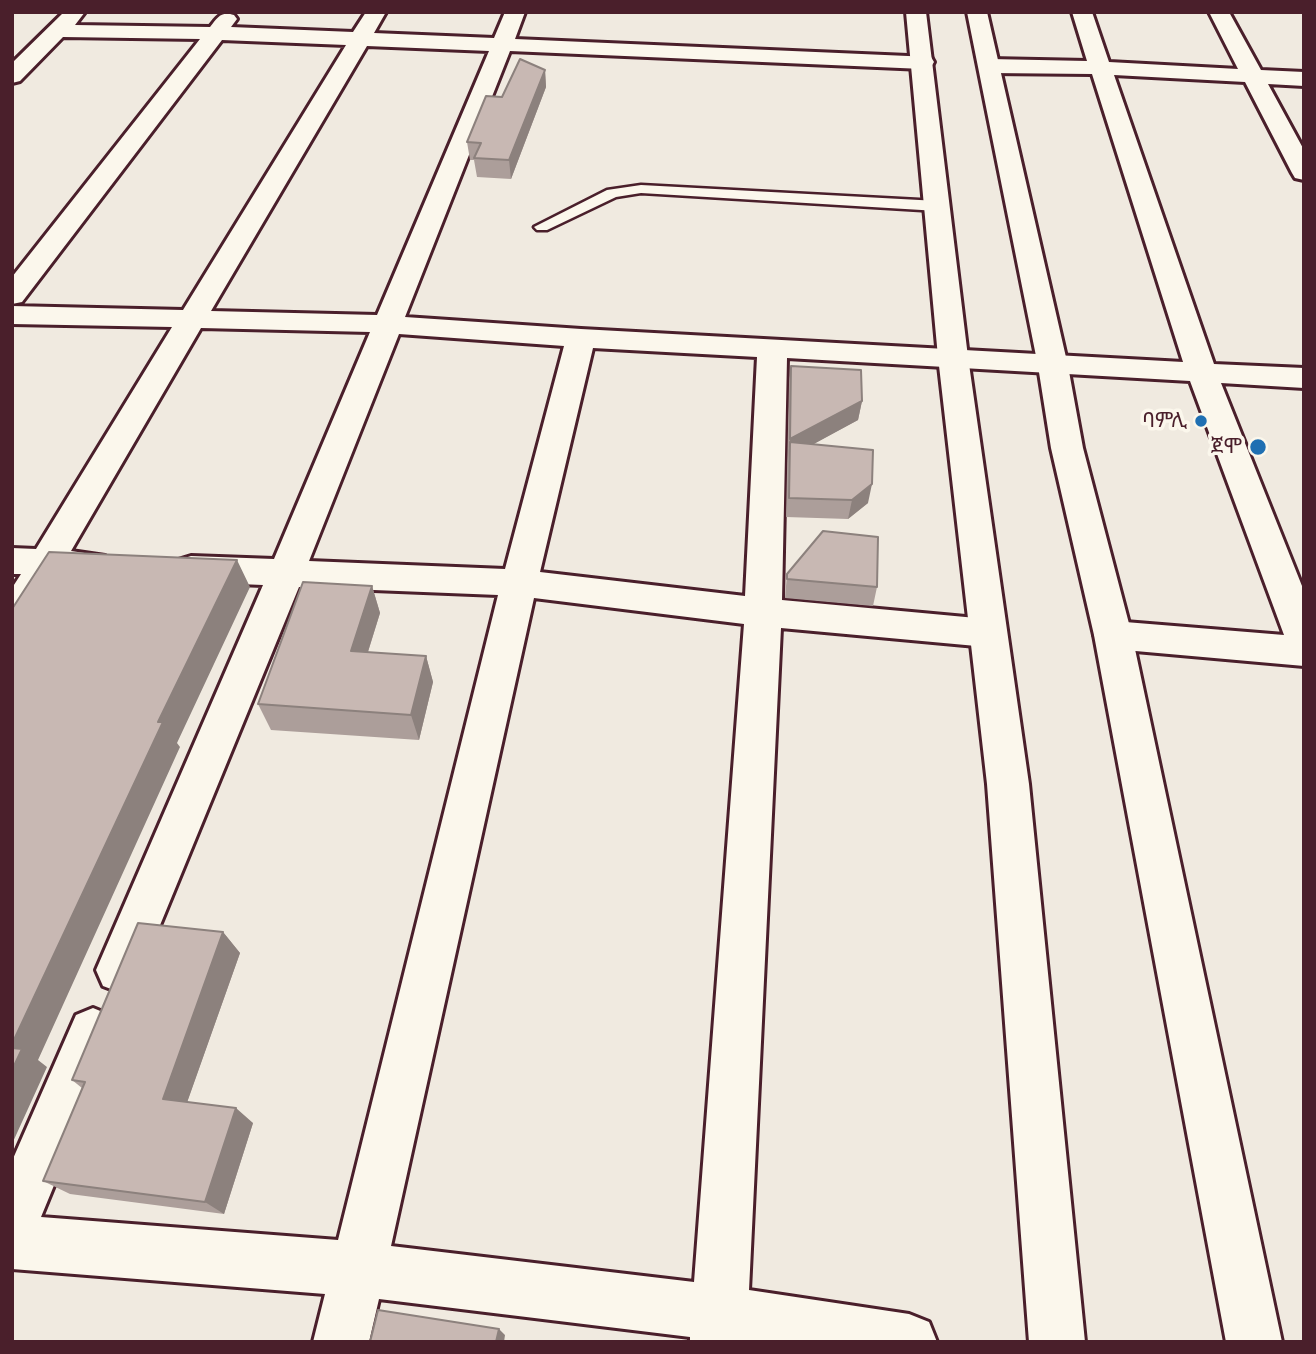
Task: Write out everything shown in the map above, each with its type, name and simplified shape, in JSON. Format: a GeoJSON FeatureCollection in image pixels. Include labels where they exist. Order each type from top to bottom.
{"type":"FeatureCollection","features":[{"type":"Feature","properties":{"kind":"main road"},"geometry":{"type":"LineString","coordinates":[[12,76],[76,12]]}},
{"type":"Feature","properties":{"kind":"main road"},"geometry":{"type":"LineString","coordinates":[[12,296],[233,12]]}},
{"type":"Feature","properties":{"kind":"main road"},"geometry":{"type":"LineString","coordinates":[[12,620],[29,563],[193,318],[376,12]]}},
{"type":"Feature","properties":{"kind":"main road"},"geometry":{"type":"LineString","coordinates":[[12,1224],[287,572],[515,12]]}},
{"type":"Feature","properties":{"kind":"main road"},"geometry":{"type":"LineString","coordinates":[[915,12],[923,62],[953,357],[987,633],[1009,784],[1057,1342]]}},
{"type":"Feature","properties":{"kind":"main road"},"geometry":{"type":"LineString","coordinates":[[977,12],[1053,366],[1067,448],[1113,635],[1254,1342]]}},
{"type":"Feature","properties":{"kind":"main road"},"geometry":{"type":"LineString","coordinates":[[1082,12],[1201,372],[1304,639]]}},
{"type":"Feature","properties":{"kind":"main road"},"geometry":{"type":"LineString","coordinates":[[1219,12],[1304,173]]}},
{"type":"Feature","properties":{"kind":"main road"},"geometry":{"type":"LineString","coordinates":[[59,31],[216,33],[923,62]]}},
{"type":"Feature","properties":{"kind":"main road"},"geometry":{"type":"LineString","coordinates":[[12,50],[42,48]]}},
{"type":"Feature","properties":{"kind":"main road"},"geometry":{"type":"LineString","coordinates":[[990,66],[1102,68],[1304,79]]}},
{"type":"Feature","properties":{"kind":"main road"},"geometry":{"type":"LineString","coordinates":[[12,315],[387,324],[582,338],[953,357],[1053,366],[1304,378]]}},
{"type":"Feature","properties":{"kind":"main road"},"geometry":{"type":"LineString","coordinates":[[341,1342],[519,583],[582,338]]}},
{"type":"Feature","properties":{"kind":"main road"},"geometry":{"type":"LineString","coordinates":[[718,1327],[763,612],[772,347]]}},
{"type":"Feature","properties":{"kind":"main road"},"geometry":{"type":"LineString","coordinates":[[29,563],[519,583],[763,612],[987,633]]}},
{"type":"Feature","properties":{"kind":"main road"},"geometry":{"type":"LineString","coordinates":[[1113,635],[1304,651]]}},
{"type":"Feature","properties":{"kind":"main road"},"geometry":{"type":"LineString","coordinates":[[12,1242],[358,1269],[718,1327],[909,1342]]}},
{"type":"Feature","properties":{"kind":"lane"},"geometry":{"type":"LineString","coordinates":[[542,227],[612,192],[641,189],[938,206]]}},
{"type":"Feature","properties":{"kind":"building"},"geometry":{"type":"Polygon","coordinates":[[[520,59],[545,70],[509,160],[474,158],[481,143],[467,142],[486,96],[502,97],[520,59]]]}},
{"type":"Feature","properties":{"kind":"building"},"geometry":{"type":"Polygon","coordinates":[[[791,366],[861,370],[862,401],[790,439],[791,366]]]}},
{"type":"Feature","properties":{"kind":"building"},"geometry":{"type":"Polygon","coordinates":[[[790,442],[873,450],[872,484],[852,500],[789,498],[790,442]]]}},
{"type":"Feature","properties":{"kind":"building"},"geometry":{"type":"Polygon","coordinates":[[[823,531],[878,537],[877,587],[787,579],[787,574],[823,531]]]}},
{"type":"Feature","properties":{"kind":"building"},"geometry":{"type":"Polygon","coordinates":[[[49,552],[237,560],[158,722],[163,722],[12,1044],[12,609],[49,552]]]}},
{"type":"Feature","properties":{"kind":"building"},"geometry":{"type":"Polygon","coordinates":[[[303,582],[372,586],[351,651],[426,656],[411,715],[258,704],[303,582]]]}},
{"type":"Feature","properties":{"kind":"building"},"geometry":{"type":"Polygon","coordinates":[[[138,923],[223,932],[163,1099],[236,1108],[205,1202],[43,1181],[85,1082],[72,1080],[138,923]]]}},
{"type":"Feature","properties":{"kind":"building"},"geometry":{"type":"Polygon","coordinates":[[[12,1048],[22,1049],[12,1070],[12,1048]]]}},
{"type":"Feature","properties":{"kind":"building"},"geometry":{"type":"Polygon","coordinates":[[[378,1310],[499,1329],[496,1342],[370,1342],[378,1310]]]}},
{"type":"Feature","properties":{"kind":"place","name":"ባምሊ"},"geometry":{"type":"Point","coordinates":[1201,421]}},
{"type":"Feature","properties":{"kind":"place","name":"ጀሞ"},"geometry":{"type":"Point","coordinates":[1258,447]}}]}
